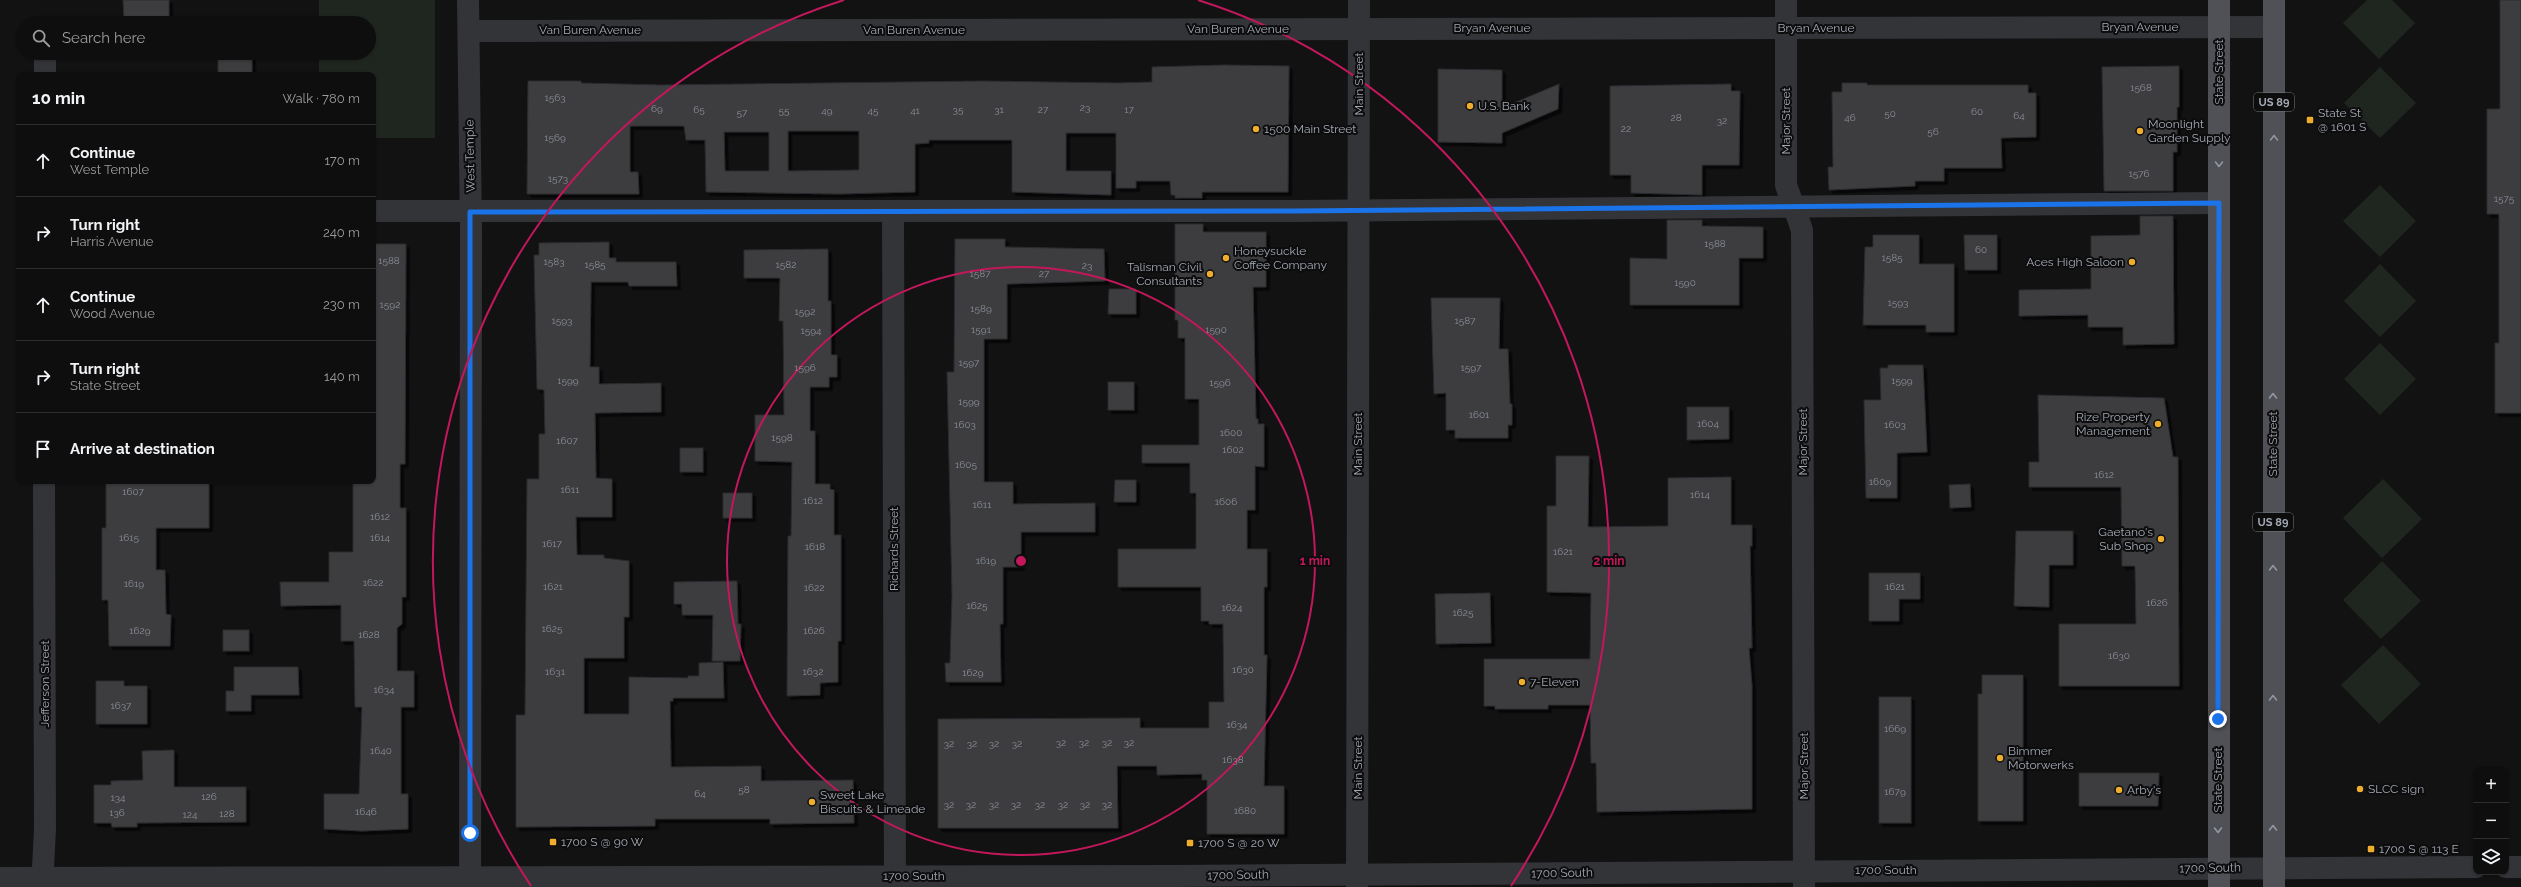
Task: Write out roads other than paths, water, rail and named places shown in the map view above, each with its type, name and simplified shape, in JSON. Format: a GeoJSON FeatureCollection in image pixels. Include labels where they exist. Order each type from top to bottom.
{"type":"FeatureCollection","features":[{"type":"Feature","properties":{"kind":"main road","name":"State Street"},"geometry":{"type":"LineString","coordinates":[[2219,0],[2219,877]]}},
{"type":"Feature","properties":{"kind":"main road","name":"State Street"},"geometry":{"type":"LineString","coordinates":[[2274,0],[2274,877]]}},
{"type":"Feature","properties":{"kind":"street","name":"West Temple"},"geometry":{"type":"LineString","coordinates":[[468,0],[470,212],[470,882]]}},
{"type":"Feature","properties":{"kind":"street","name":"Main Street"},"geometry":{"type":"LineString","coordinates":[[1357,881],[1359,0]]}},
{"type":"Feature","properties":{"kind":"street","name":"Major Street"},"geometry":{"type":"LineString","coordinates":[[1786,0],[1786,185],[1802,230],[1804,879]]}},
{"type":"Feature","properties":{"kind":"street","name":"Bryan Avenue"},"geometry":{"type":"LineString","coordinates":[[1359,29],[2274,27]]}},
{"type":"Feature","properties":{"kind":"street","name":"Van Buren Avenue"},"geometry":{"type":"LineString","coordinates":[[469,31],[1359,29]]}},
{"type":"Feature","properties":{"kind":"street"},"geometry":{"type":"LineString","coordinates":[[45,60],[45,72]]}},
{"type":"Feature","properties":{"kind":"street"},"geometry":{"type":"LineString","coordinates":[[376,211],[1359,209],[2219,203]]}},
{"type":"Feature","properties":{"kind":"street","name":"Richards Street"},"geometry":{"type":"LineString","coordinates":[[893,211],[895,882]]}},
{"type":"Feature","properties":{"kind":"street","name":"Jefferson Street"},"geometry":{"type":"LineString","coordinates":[[42,883],[45,829],[44,484]]}},
{"type":"Feature","properties":{"kind":"street","name":"1700 South"},"geometry":{"type":"LineString","coordinates":[[0,878],[42,883],[1357,881],[2274,877],[2473,867]]}},
{"type":"Feature","properties":{"kind":"street"},"geometry":{"type":"LineString","coordinates":[[2509,867],[2521,867]]}},
{"type":"Feature","properties":{"kind":"place","name":"U.S. Bank"},"geometry":{"type":"Point","coordinates":[1470,106]}},
{"type":"Feature","properties":{"kind":"place","name":"State St @ 1601 S"},"geometry":{"type":"Point","coordinates":[2310,120]}},
{"type":"Feature","properties":{"kind":"place","name":"1500 Main Street"},"geometry":{"type":"Point","coordinates":[1256,129]}},
{"type":"Feature","properties":{"kind":"place","name":"Moonlight Garden Supply"},"geometry":{"type":"Point","coordinates":[2140,131]}},
{"type":"Feature","properties":{"kind":"place","name":"Honeysuckle Coffee Company"},"geometry":{"type":"Point","coordinates":[1226,258]}},
{"type":"Feature","properties":{"kind":"place","name":"Aces High Saloon"},"geometry":{"type":"Point","coordinates":[2132,262]}},
{"type":"Feature","properties":{"kind":"place","name":"Talisman Civil Consultants"},"geometry":{"type":"Point","coordinates":[1210,274]}},
{"type":"Feature","properties":{"kind":"place","name":"Rize Property Management"},"geometry":{"type":"Point","coordinates":[2158,424]}},
{"type":"Feature","properties":{"kind":"place","name":"Gaetano's Sub Shop"},"geometry":{"type":"Point","coordinates":[2161,539]}},
{"type":"Feature","properties":{"kind":"place","name":"7-Eleven"},"geometry":{"type":"Point","coordinates":[1522,682]}},
{"type":"Feature","properties":{"kind":"place","name":"Bimmer Motorwerks"},"geometry":{"type":"Point","coordinates":[2000,758]}},
{"type":"Feature","properties":{"kind":"place","name":"SLCC sign"},"geometry":{"type":"Point","coordinates":[2360,789]}},
{"type":"Feature","properties":{"kind":"place","name":"Arby's"},"geometry":{"type":"Point","coordinates":[2119,790]}},
{"type":"Feature","properties":{"kind":"place","name":"Sweet Lake Biscuits & Limeade"},"geometry":{"type":"Point","coordinates":[812,802]}},
{"type":"Feature","properties":{"kind":"place","name":"1700 S @ 90 W"},"geometry":{"type":"Point","coordinates":[553,842]}},
{"type":"Feature","properties":{"kind":"place","name":"1700 S @ 20 W"},"geometry":{"type":"Point","coordinates":[1190,843]}},
{"type":"Feature","properties":{"kind":"place","name":"1700 S @ 113 E"},"geometry":{"type":"Point","coordinates":[2371,849]}}]}
